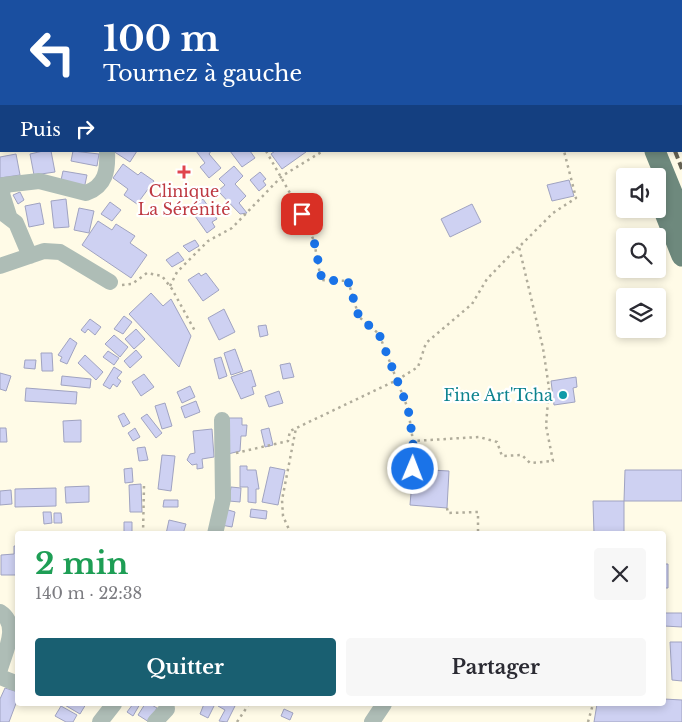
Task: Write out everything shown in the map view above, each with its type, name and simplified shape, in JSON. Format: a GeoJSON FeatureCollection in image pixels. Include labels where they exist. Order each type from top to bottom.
{"type":"FeatureCollection","features":[{"type":"Feature","properties":{"kind":"main road"},"geometry":{"type":"LineString","coordinates":[[639,152],[646,168]]}},
{"type":"Feature","properties":{"kind":"main road"},"geometry":{"type":"LineString","coordinates":[[655,152],[682,217]]}},
{"type":"Feature","properties":{"kind":"main road"},"geometry":{"type":"LineString","coordinates":[[666,216],[682,256]]}},
{"type":"Feature","properties":{"kind":"street"},"geometry":{"type":"LineString","coordinates":[[30,256],[16,223],[4,214],[2,194],[4,185],[39,181],[86,193],[99,186],[106,176],[107,152]]}},
{"type":"Feature","properties":{"kind":"street"},"geometry":{"type":"LineString","coordinates":[[0,266],[44,251],[60,252],[110,282]]}},
{"type":"Feature","properties":{"kind":"street"},"geometry":{"type":"LineString","coordinates":[[216,531],[222,499],[222,420]]}},
{"type":"Feature","properties":{"kind":"street"},"geometry":{"type":"LineString","coordinates":[[0,669],[10,636],[9,620]]}},
{"type":"Feature","properties":{"kind":"street"},"geometry":{"type":"LineString","coordinates":[[0,677],[15,683]]}},
{"type":"Feature","properties":{"kind":"street"},"geometry":{"type":"LineString","coordinates":[[100,722],[112,706]]}},
{"type":"Feature","properties":{"kind":"street"},"geometry":{"type":"LineString","coordinates":[[372,722],[383,706]]}},
{"type":"Feature","properties":{"kind":"street"},"geometry":{"type":"LineString","coordinates":[[155,722],[167,709]]}},
{"type":"Feature","properties":{"kind":"path"},"geometry":{"type":"LineString","coordinates":[[267,152],[282,176],[314,241],[322,280],[348,281],[359,317],[379,334],[408,408],[413,441],[413,469]]}},
{"type":"Feature","properties":{"kind":"path"},"geometry":{"type":"LineString","coordinates":[[170,286],[177,272],[208,241],[232,228],[282,176],[321,152]]}},
{"type":"Feature","properties":{"kind":"path"},"geometry":{"type":"LineString","coordinates":[[222,456],[288,441],[290,431],[397,380],[418,367],[426,343],[472,304],[487,279],[553,213],[576,198],[564,152]]}},
{"type":"Feature","properties":{"kind":"path"},"geometry":{"type":"LineString","coordinates":[[413,441],[479,437],[497,442],[502,456],[522,455],[530,463],[553,461],[546,426],[549,388],[543,348],[519,247]]}},
{"type":"Feature","properties":{"kind":"path"},"geometry":{"type":"LineString","coordinates":[[110,282],[117,286],[128,285],[147,273],[162,276],[170,286],[195,331]]}},
{"type":"Feature","properties":{"kind":"path"},"geometry":{"type":"LineString","coordinates":[[290,531],[283,516],[282,500],[296,428]]}},
{"type":"Feature","properties":{"kind":"path"},"geometry":{"type":"LineString","coordinates":[[143,531],[144,486]]}},
{"type":"Feature","properties":{"kind":"path"},"geometry":{"type":"LineString","coordinates":[[447,508],[448,514],[478,512],[478,531]]}},
{"type":"Feature","properties":{"kind":"path"},"geometry":{"type":"LineString","coordinates":[[236,722],[248,706]]}},
{"type":"Feature","properties":{"kind":"path"},"geometry":{"type":"LineString","coordinates":[[588,722],[592,706]]}},
{"type":"Feature","properties":{"kind":"building"},"geometry":{"type":"Polygon","coordinates":[[[51,152],[55,172],[34,175],[30,154],[51,152]]]}},
{"type":"Feature","properties":{"kind":"building"},"geometry":{"type":"Polygon","coordinates":[[[73,152],[99,154],[97,166],[71,161],[73,152]]]}},
{"type":"Feature","properties":{"kind":"building"},"geometry":{"type":"Polygon","coordinates":[[[115,152],[136,152],[130,162],[115,152]]]}},
{"type":"Feature","properties":{"kind":"building"},"geometry":{"type":"Polygon","coordinates":[[[197,152],[210,152],[209,154],[221,168],[209,178],[200,167],[205,163],[197,152]]]}},
{"type":"Feature","properties":{"kind":"building"},"geometry":{"type":"Polygon","coordinates":[[[231,152],[251,152],[255,158],[242,167],[231,152]]]}},
{"type":"Feature","properties":{"kind":"building"},"geometry":{"type":"Polygon","coordinates":[[[274,152],[306,152],[282,169],[271,154],[274,152]]]}},
{"type":"Feature","properties":{"kind":"building"},"geometry":{"type":"Polygon","coordinates":[[[16,154],[20,175],[0,178],[0,157],[16,154]]]}},
{"type":"Feature","properties":{"kind":"building"},"geometry":{"type":"Polygon","coordinates":[[[123,164],[138,175],[141,172],[154,181],[137,204],[124,195],[128,189],[113,178],[123,164]]]}},
{"type":"Feature","properties":{"kind":"building"},"geometry":{"type":"Polygon","coordinates":[[[234,166],[243,176],[235,184],[246,196],[239,203],[247,213],[240,214],[218,191],[225,185],[219,179],[234,166]]]}},
{"type":"Feature","properties":{"kind":"building"},"geometry":{"type":"Polygon","coordinates":[[[63,171],[87,175],[84,189],[60,185],[63,171]]]}},
{"type":"Feature","properties":{"kind":"building"},"geometry":{"type":"Polygon","coordinates":[[[260,172],[266,179],[263,181],[266,185],[259,191],[250,180],[260,172]]]}},
{"type":"Feature","properties":{"kind":"building"},"geometry":{"type":"Polygon","coordinates":[[[569,180],[574,196],[552,201],[547,185],[569,180]]]}},
{"type":"Feature","properties":{"kind":"building"},"geometry":{"type":"Polygon","coordinates":[[[20,192],[24,200],[18,204],[13,195],[20,192]]]}},
{"type":"Feature","properties":{"kind":"building"},"geometry":{"type":"Polygon","coordinates":[[[66,199],[69,227],[54,228],[51,201],[66,199]]]}},
{"type":"Feature","properties":{"kind":"building"},"geometry":{"type":"Polygon","coordinates":[[[203,199],[217,219],[212,222],[215,227],[207,233],[190,209],[203,199]]]}},
{"type":"Feature","properties":{"kind":"building"},"geometry":{"type":"Polygon","coordinates":[[[110,202],[121,210],[112,221],[101,214],[110,202]]]}},
{"type":"Feature","properties":{"kind":"building"},"geometry":{"type":"Polygon","coordinates":[[[40,203],[44,224],[29,227],[25,206],[40,203]]]}},
{"type":"Feature","properties":{"kind":"building"},"geometry":{"type":"Polygon","coordinates":[[[472,204],[481,222],[450,237],[441,219],[472,204]]]}},
{"type":"Feature","properties":{"kind":"building"},"geometry":{"type":"Polygon","coordinates":[[[79,208],[94,211],[89,233],[74,230],[79,208]]]}},
{"type":"Feature","properties":{"kind":"building"},"geometry":{"type":"Polygon","coordinates":[[[98,221],[112,230],[116,224],[135,236],[130,243],[147,255],[131,278],[82,245],[98,221]]]}},
{"type":"Feature","properties":{"kind":"building"},"geometry":{"type":"Polygon","coordinates":[[[195,240],[199,246],[189,252],[183,246],[195,240]]]}},
{"type":"Feature","properties":{"kind":"building"},"geometry":{"type":"Polygon","coordinates":[[[178,252],[184,260],[172,267],[166,260],[178,252]]]}},
{"type":"Feature","properties":{"kind":"building"},"geometry":{"type":"Polygon","coordinates":[[[199,273],[201,276],[206,273],[219,290],[203,301],[188,280],[199,273]]]}},
{"type":"Feature","properties":{"kind":"building"},"geometry":{"type":"Polygon","coordinates":[[[151,293],[163,306],[171,299],[191,336],[179,367],[129,314],[151,293]]]}},
{"type":"Feature","properties":{"kind":"building"},"geometry":{"type":"Polygon","coordinates":[[[224,309],[235,332],[219,340],[208,318],[224,309]]]}},
{"type":"Feature","properties":{"kind":"building"},"geometry":{"type":"Polygon","coordinates":[[[124,316],[132,322],[123,334],[114,329],[124,316]]]}},
{"type":"Feature","properties":{"kind":"building"},"geometry":{"type":"Polygon","coordinates":[[[90,319],[101,327],[95,335],[88,329],[85,333],[81,330],[90,319]]]}},
{"type":"Feature","properties":{"kind":"building"},"geometry":{"type":"Polygon","coordinates":[[[266,325],[268,335],[260,337],[258,326],[266,325]]]}},
{"type":"Feature","properties":{"kind":"building"},"geometry":{"type":"Polygon","coordinates":[[[136,329],[145,339],[134,349],[125,339],[136,329]]]}},
{"type":"Feature","properties":{"kind":"building"},"geometry":{"type":"Polygon","coordinates":[[[114,335],[128,347],[120,357],[105,344],[114,335]]]}},
{"type":"Feature","properties":{"kind":"building"},"geometry":{"type":"Polygon","coordinates":[[[70,338],[77,343],[67,364],[60,361],[62,357],[58,355],[70,338]]]}},
{"type":"Feature","properties":{"kind":"building"},"geometry":{"type":"Polygon","coordinates":[[[235,349],[243,371],[231,375],[224,353],[235,349]]]}},
{"type":"Feature","properties":{"kind":"building"},"geometry":{"type":"Polygon","coordinates":[[[136,350],[142,357],[130,368],[124,361],[136,350]]]}},
{"type":"Feature","properties":{"kind":"building"},"geometry":{"type":"Polygon","coordinates":[[[108,351],[119,358],[114,365],[103,357],[108,351]]]}},
{"type":"Feature","properties":{"kind":"building"},"geometry":{"type":"Polygon","coordinates":[[[41,353],[52,353],[53,371],[42,371],[41,353]]]}},
{"type":"Feature","properties":{"kind":"building"},"geometry":{"type":"Polygon","coordinates":[[[85,355],[103,372],[96,380],[78,363],[85,355]]]}},
{"type":"Feature","properties":{"kind":"building"},"geometry":{"type":"Polygon","coordinates":[[[221,357],[227,376],[219,379],[214,359],[221,357]]]}},
{"type":"Feature","properties":{"kind":"building"},"geometry":{"type":"Polygon","coordinates":[[[25,360],[36,360],[35,369],[24,368],[25,360]]]}},
{"type":"Feature","properties":{"kind":"building"},"geometry":{"type":"Polygon","coordinates":[[[290,363],[294,377],[283,379],[280,365],[290,363]]]}},
{"type":"Feature","properties":{"kind":"building"},"geometry":{"type":"Polygon","coordinates":[[[114,367],[122,372],[117,378],[121,381],[117,387],[113,384],[110,389],[103,385],[114,367]]]}},
{"type":"Feature","properties":{"kind":"building"},"geometry":{"type":"Polygon","coordinates":[[[251,370],[256,386],[252,387],[254,394],[241,399],[231,377],[251,370]]]}},
{"type":"Feature","properties":{"kind":"building"},"geometry":{"type":"Polygon","coordinates":[[[0,373],[11,376],[6,391],[0,389],[0,373]]]}},
{"type":"Feature","properties":{"kind":"building"},"geometry":{"type":"Polygon","coordinates":[[[144,374],[154,387],[141,396],[132,382],[144,374]]]}},
{"type":"Feature","properties":{"kind":"building"},"geometry":{"type":"Polygon","coordinates":[[[62,376],[91,379],[90,388],[61,385],[62,376]]]}},
{"type":"Feature","properties":{"kind":"building","name":"Fine Art'Tcha"},"geometry":{"type":"Polygon","coordinates":[[[576,377],[577,387],[573,388],[575,402],[554,405],[551,381],[576,377]]]}},
{"type":"Feature","properties":{"kind":"building"},"geometry":{"type":"Polygon","coordinates":[[[190,386],[195,397],[182,403],[177,392],[190,386]]]}},
{"type":"Feature","properties":{"kind":"building"},"geometry":{"type":"Polygon","coordinates":[[[26,388],[77,392],[76,404],[25,401],[26,388]]]}},
{"type":"Feature","properties":{"kind":"building"},"geometry":{"type":"Polygon","coordinates":[[[279,391],[283,403],[269,407],[265,396],[279,391]]]}},
{"type":"Feature","properties":{"kind":"building"},"geometry":{"type":"Polygon","coordinates":[[[196,401],[200,412],[185,418],[181,407],[196,401]]]}},
{"type":"Feature","properties":{"kind":"building"},"geometry":{"type":"Polygon","coordinates":[[[165,403],[172,426],[162,429],[155,406],[165,403]]]}},
{"type":"Feature","properties":{"kind":"building"},"geometry":{"type":"Polygon","coordinates":[[[124,413],[130,423],[123,427],[118,416],[124,413]]]}},
{"type":"Feature","properties":{"kind":"building"},"geometry":{"type":"Polygon","coordinates":[[[147,414],[162,433],[156,438],[141,418],[147,414]]]}},
{"type":"Feature","properties":{"kind":"building"},"geometry":{"type":"Polygon","coordinates":[[[229,418],[242,418],[242,425],[247,425],[246,436],[241,436],[240,451],[228,454],[229,418]]]}},
{"type":"Feature","properties":{"kind":"building"},"geometry":{"type":"Polygon","coordinates":[[[81,420],[81,442],[64,442],[63,421],[81,420]]]}},
{"type":"Feature","properties":{"kind":"building"},"geometry":{"type":"Polygon","coordinates":[[[0,428],[6,428],[7,442],[0,442],[0,428]]]}},
{"type":"Feature","properties":{"kind":"building"},"geometry":{"type":"Polygon","coordinates":[[[135,428],[140,437],[133,441],[128,433],[135,428]]]}},
{"type":"Feature","properties":{"kind":"building"},"geometry":{"type":"Polygon","coordinates":[[[269,428],[273,445],[265,447],[261,430],[269,428]]]}},
{"type":"Feature","properties":{"kind":"building"},"geometry":{"type":"Polygon","coordinates":[[[212,429],[214,457],[202,459],[203,468],[197,469],[197,464],[192,465],[187,460],[190,454],[195,453],[193,431],[212,429]]]}},
{"type":"Feature","properties":{"kind":"building"},"geometry":{"type":"Polygon","coordinates":[[[145,447],[148,460],[139,461],[137,448],[145,447]]]}},
{"type":"Feature","properties":{"kind":"building"},"geometry":{"type":"Polygon","coordinates":[[[162,455],[175,456],[171,491],[158,489],[162,455]]]}},
{"type":"Feature","properties":{"kind":"building"},"geometry":{"type":"Polygon","coordinates":[[[240,466],[247,466],[247,470],[256,470],[259,489],[256,489],[256,503],[248,502],[248,487],[240,487],[240,466]]]}},
{"type":"Feature","properties":{"kind":"building"},"geometry":{"type":"Polygon","coordinates":[[[270,467],[285,470],[278,505],[262,502],[270,467]]]}},
{"type":"Feature","properties":{"kind":"building"},"geometry":{"type":"Polygon","coordinates":[[[132,468],[133,482],[125,483],[124,469],[132,468]]]}},
{"type":"Feature","properties":{"kind":"building"},"geometry":{"type":"Polygon","coordinates":[[[413,469],[449,471],[447,508],[410,505],[413,469]]]}},
{"type":"Feature","properties":{"kind":"building"},"geometry":{"type":"Polygon","coordinates":[[[625,470],[682,470],[682,501],[624,501],[625,470]]]}},
{"type":"Feature","properties":{"kind":"building"},"geometry":{"type":"Polygon","coordinates":[[[141,484],[142,512],[130,512],[129,485],[141,484]]]}},
{"type":"Feature","properties":{"kind":"building"},"geometry":{"type":"Polygon","coordinates":[[[89,486],[89,502],[66,503],[65,487],[89,486]]]}},
{"type":"Feature","properties":{"kind":"building"},"geometry":{"type":"Polygon","coordinates":[[[231,487],[241,488],[240,502],[229,501],[231,487]]]}},
{"type":"Feature","properties":{"kind":"building"},"geometry":{"type":"Polygon","coordinates":[[[56,488],[56,506],[15,507],[15,489],[56,488]]]}},
{"type":"Feature","properties":{"kind":"building"},"geometry":{"type":"Polygon","coordinates":[[[11,490],[12,504],[0,505],[0,491],[11,490]]]}},
{"type":"Feature","properties":{"kind":"building"},"geometry":{"type":"Polygon","coordinates":[[[164,500],[178,500],[178,507],[163,507],[164,500]]]}},
{"type":"Feature","properties":{"kind":"building"},"geometry":{"type":"Polygon","coordinates":[[[593,501],[624,501],[624,531],[594,531],[593,501]]]}},
{"type":"Feature","properties":{"kind":"building"},"geometry":{"type":"Polygon","coordinates":[[[225,509],[235,512],[232,527],[221,525],[225,509]]]}},
{"type":"Feature","properties":{"kind":"building"},"geometry":{"type":"Polygon","coordinates":[[[251,509],[267,511],[266,519],[250,517],[251,509]]]}},
{"type":"Feature","properties":{"kind":"building"},"geometry":{"type":"Polygon","coordinates":[[[43,512],[51,512],[52,523],[44,524],[43,512]]]}},
{"type":"Feature","properties":{"kind":"building"},"geometry":{"type":"Polygon","coordinates":[[[54,513],[61,513],[62,523],[54,523],[54,513]]]}},
{"type":"Feature","properties":{"kind":"building"},"geometry":{"type":"Polygon","coordinates":[[[169,520],[186,524],[184,531],[167,531],[169,520]]]}},
{"type":"Feature","properties":{"kind":"building"},"geometry":{"type":"Polygon","coordinates":[[[124,522],[132,522],[132,531],[124,531],[124,522]]]}},
{"type":"Feature","properties":{"kind":"building"},"geometry":{"type":"Polygon","coordinates":[[[15,546],[15,575],[1,575],[1,555],[14,554],[15,546]]]}},
{"type":"Feature","properties":{"kind":"building"},"geometry":{"type":"Polygon","coordinates":[[[666,564],[668,564],[668,588],[666,588],[666,564]]]}},
{"type":"Feature","properties":{"kind":"building"},"geometry":{"type":"Polygon","coordinates":[[[666,613],[682,613],[682,627],[666,626],[666,613]]]}},
{"type":"Feature","properties":{"kind":"building"},"geometry":{"type":"Polygon","coordinates":[[[670,642],[682,642],[682,681],[672,680],[670,642]]]}},
{"type":"Feature","properties":{"kind":"building"},"geometry":{"type":"Polygon","coordinates":[[[5,688],[15,691],[15,706],[9,722],[0,722],[0,699],[5,688]]]}},
{"type":"Feature","properties":{"kind":"building"},"geometry":{"type":"Polygon","coordinates":[[[666,699],[682,700],[682,722],[594,722],[597,706],[666,706],[666,699]]]}},
{"type":"Feature","properties":{"kind":"building"},"geometry":{"type":"Polygon","coordinates":[[[61,706],[77,715],[73,722],[66,722],[55,716],[61,706]]]}},
{"type":"Feature","properties":{"kind":"building"},"geometry":{"type":"Polygon","coordinates":[[[66,706],[85,706],[80,714],[66,706]]]}},
{"type":"Feature","properties":{"kind":"building"},"geometry":{"type":"Polygon","coordinates":[[[132,706],[139,706],[133,716],[127,712],[132,706]]]}},
{"type":"Feature","properties":{"kind":"building"},"geometry":{"type":"Polygon","coordinates":[[[144,706],[157,708],[149,722],[138,715],[144,706]]]}},
{"type":"Feature","properties":{"kind":"building"},"geometry":{"type":"Polygon","coordinates":[[[203,706],[214,706],[208,718],[200,714],[203,706]]]}},
{"type":"Feature","properties":{"kind":"building"},"geometry":{"type":"Polygon","coordinates":[[[218,706],[235,706],[227,722],[219,721],[225,710],[218,706]]]}},
{"type":"Feature","properties":{"kind":"building"},"geometry":{"type":"Polygon","coordinates":[[[284,709],[293,713],[290,720],[281,716],[284,709]]]}},
{"type":"Feature","properties":{"kind":"railway"},"geometry":{"type":"LineString","coordinates":[[675,152],[682,169]]}},
{"type":"Feature","properties":{"kind":"place","name":"Clinique La Sérénité"},"geometry":{"type":"Point","coordinates":[184,172]}},
{"type":"Feature","properties":{"kind":"place","name":"Fine Art'Tcha"},"geometry":{"type":"Point","coordinates":[563,395]}},
{"type":"Feature","properties":{"kind":"route"},"geometry":{"type":"LineString","coordinates":[[302,214],[314,241],[322,280],[348,281],[359,317],[379,334],[408,408],[413,441],[413,469]]}}]}
